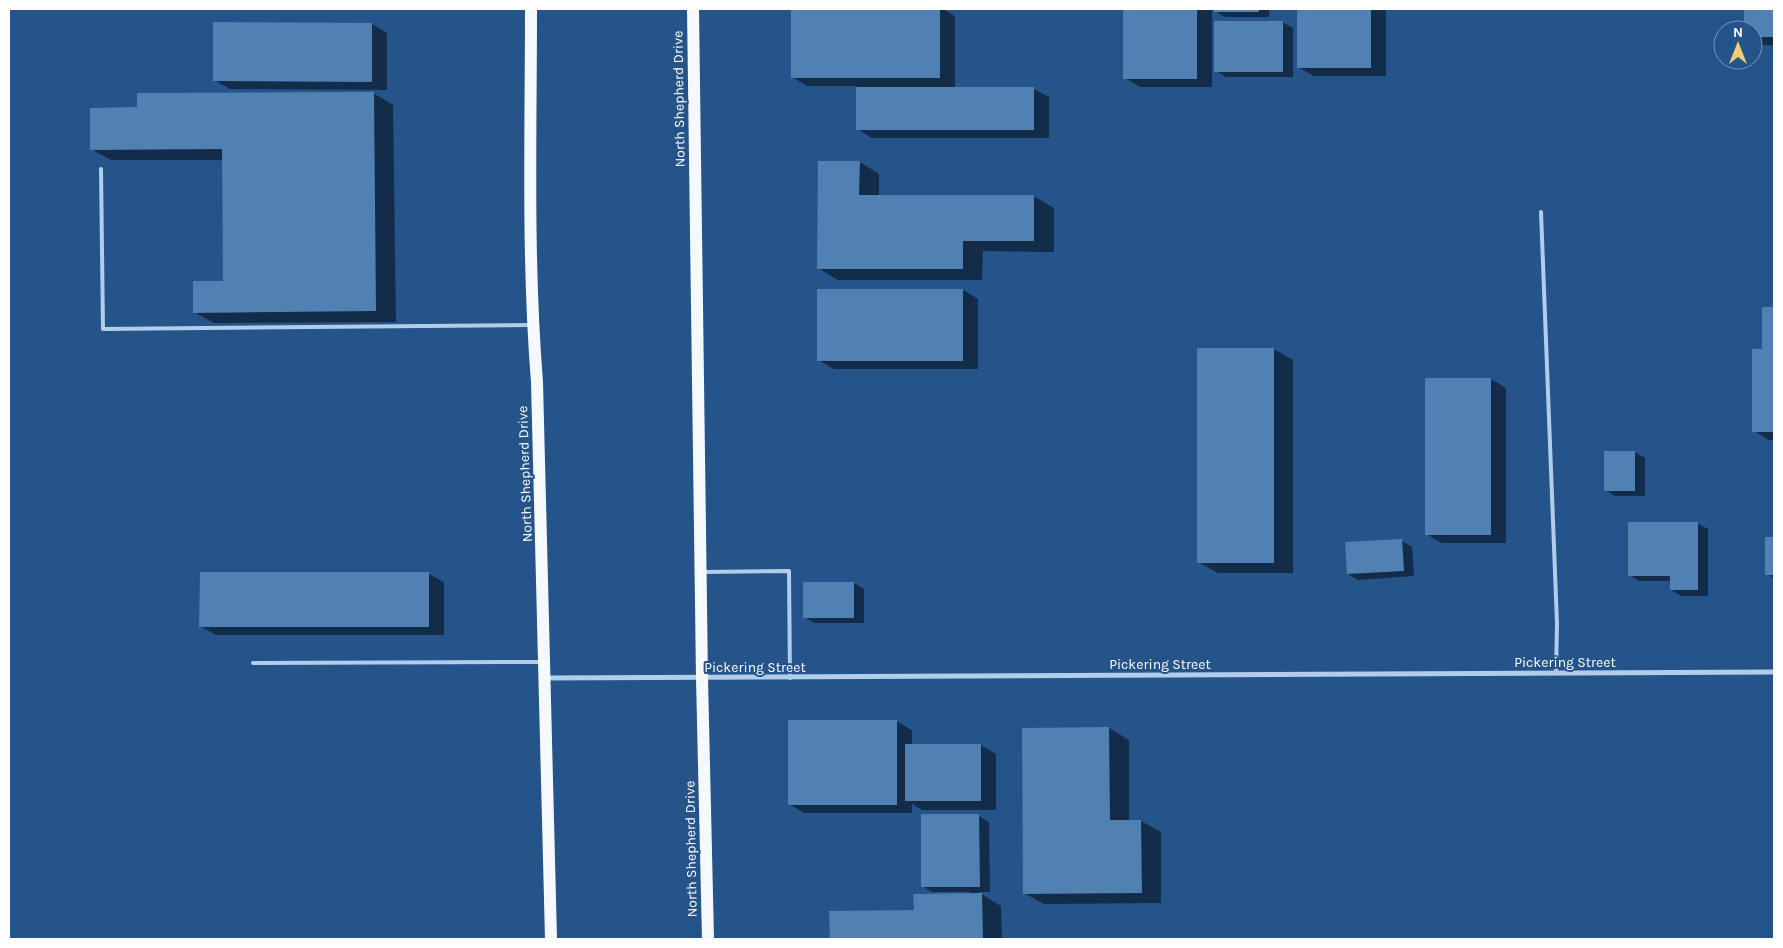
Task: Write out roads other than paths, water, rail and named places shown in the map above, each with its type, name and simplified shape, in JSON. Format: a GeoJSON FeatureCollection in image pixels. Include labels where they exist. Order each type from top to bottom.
{"type":"FeatureCollection","features":[{"type":"Feature","properties":{"kind":"main road","name":"North Shepherd Drive"},"geometry":{"type":"LineString","coordinates":[[531,9],[530,265],[532,325],[537,382],[550,939]]}},
{"type":"Feature","properties":{"kind":"main road","name":"North Shepherd Drive"},"geometry":{"type":"LineString","coordinates":[[693,9],[700,572],[708,939]]}},
{"type":"Feature","properties":{"kind":"street","name":"Pickering Street"},"geometry":{"type":"LineString","coordinates":[[545,678],[1774,672]]}},
{"type":"Feature","properties":{"kind":"lane"},"geometry":{"type":"LineString","coordinates":[[101,169],[103,329],[532,325]]}},
{"type":"Feature","properties":{"kind":"lane"},"geometry":{"type":"LineString","coordinates":[[1541,212],[1557,624],[1556,673]]}},
{"type":"Feature","properties":{"kind":"lane"},"geometry":{"type":"LineString","coordinates":[[700,572],[789,571],[790,678]]}},
{"type":"Feature","properties":{"kind":"lane"},"geometry":{"type":"LineString","coordinates":[[253,663],[545,662]]}}]}
